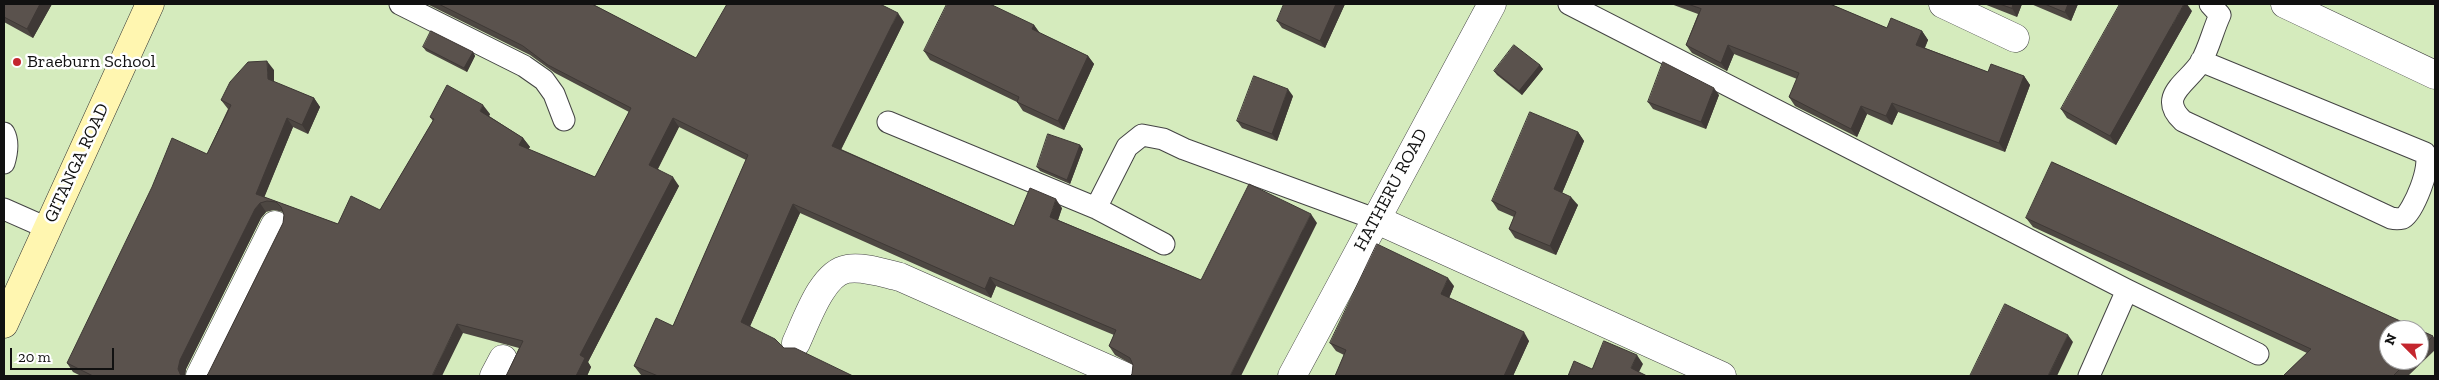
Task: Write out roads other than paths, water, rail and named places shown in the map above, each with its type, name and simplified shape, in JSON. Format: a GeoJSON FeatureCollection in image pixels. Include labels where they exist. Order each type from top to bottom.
{"type":"FeatureCollection","features":[{"type":"Feature","properties":{"kind":"main road","name":"GITANGA ROAD"},"geometry":{"type":"LineString","coordinates":[[4,324],[150,4]]}},
{"type":"Feature","properties":{"kind":"street","name":"HATHERU ROAD"},"geometry":{"type":"LineString","coordinates":[[1292,376],[1492,4]]}},
{"type":"Feature","properties":{"kind":"street"},"geometry":{"type":"LineString","coordinates":[[1943,4],[2015,38]]}},
{"type":"Feature","properties":{"kind":"street"},"geometry":{"type":"LineString","coordinates":[[2285,4],[2435,75]]}},
{"type":"Feature","properties":{"kind":"street"},"geometry":{"type":"LineString","coordinates":[[1375,219],[1722,376]]}},
{"type":"Feature","properties":{"kind":"street"},"geometry":{"type":"LineString","coordinates":[[200,376],[275,225]]}},
{"type":"Feature","properties":{"kind":"street"},"geometry":{"type":"LineString","coordinates":[[796,343],[825,282],[845,269],[866,270],[900,277],[1124,376]]}},
{"type":"Feature","properties":{"kind":"lane"},"geometry":{"type":"LineString","coordinates":[[400,4],[524,66],[537,76],[554,94],[564,120]]}},
{"type":"Feature","properties":{"kind":"lane"},"geometry":{"type":"LineString","coordinates":[[1569,4],[2127,290],[2258,354]]}},
{"type":"Feature","properties":{"kind":"lane"},"geometry":{"type":"LineString","coordinates":[[2201,61],[2425,153],[2428,166],[2426,175],[2408,213],[2399,219],[2390,218],[2183,121],[2174,112],[2172,106],[2174,94],[2201,61],[2220,15],[2210,4]]}},
{"type":"Feature","properties":{"kind":"lane"},"geometry":{"type":"LineString","coordinates":[[888,122],[1096,208],[1164,244]]}},
{"type":"Feature","properties":{"kind":"lane"},"geometry":{"type":"LineString","coordinates":[[4,133],[7,154],[4,163]]}},
{"type":"Feature","properties":{"kind":"lane"},"geometry":{"type":"LineString","coordinates":[[1096,208],[1127,147],[1142,136],[1163,139],[1184,149],[1375,219]]}},
{"type":"Feature","properties":{"kind":"lane"},"geometry":{"type":"LineString","coordinates":[[4,209],[47,228]]}},
{"type":"Feature","properties":{"kind":"lane"},"geometry":{"type":"LineString","coordinates":[[2089,376],[2127,290]]}},
{"type":"Feature","properties":{"kind":"place","name":"Braeburn School"},"geometry":{"type":"Point","coordinates":[17,62]}}]}
